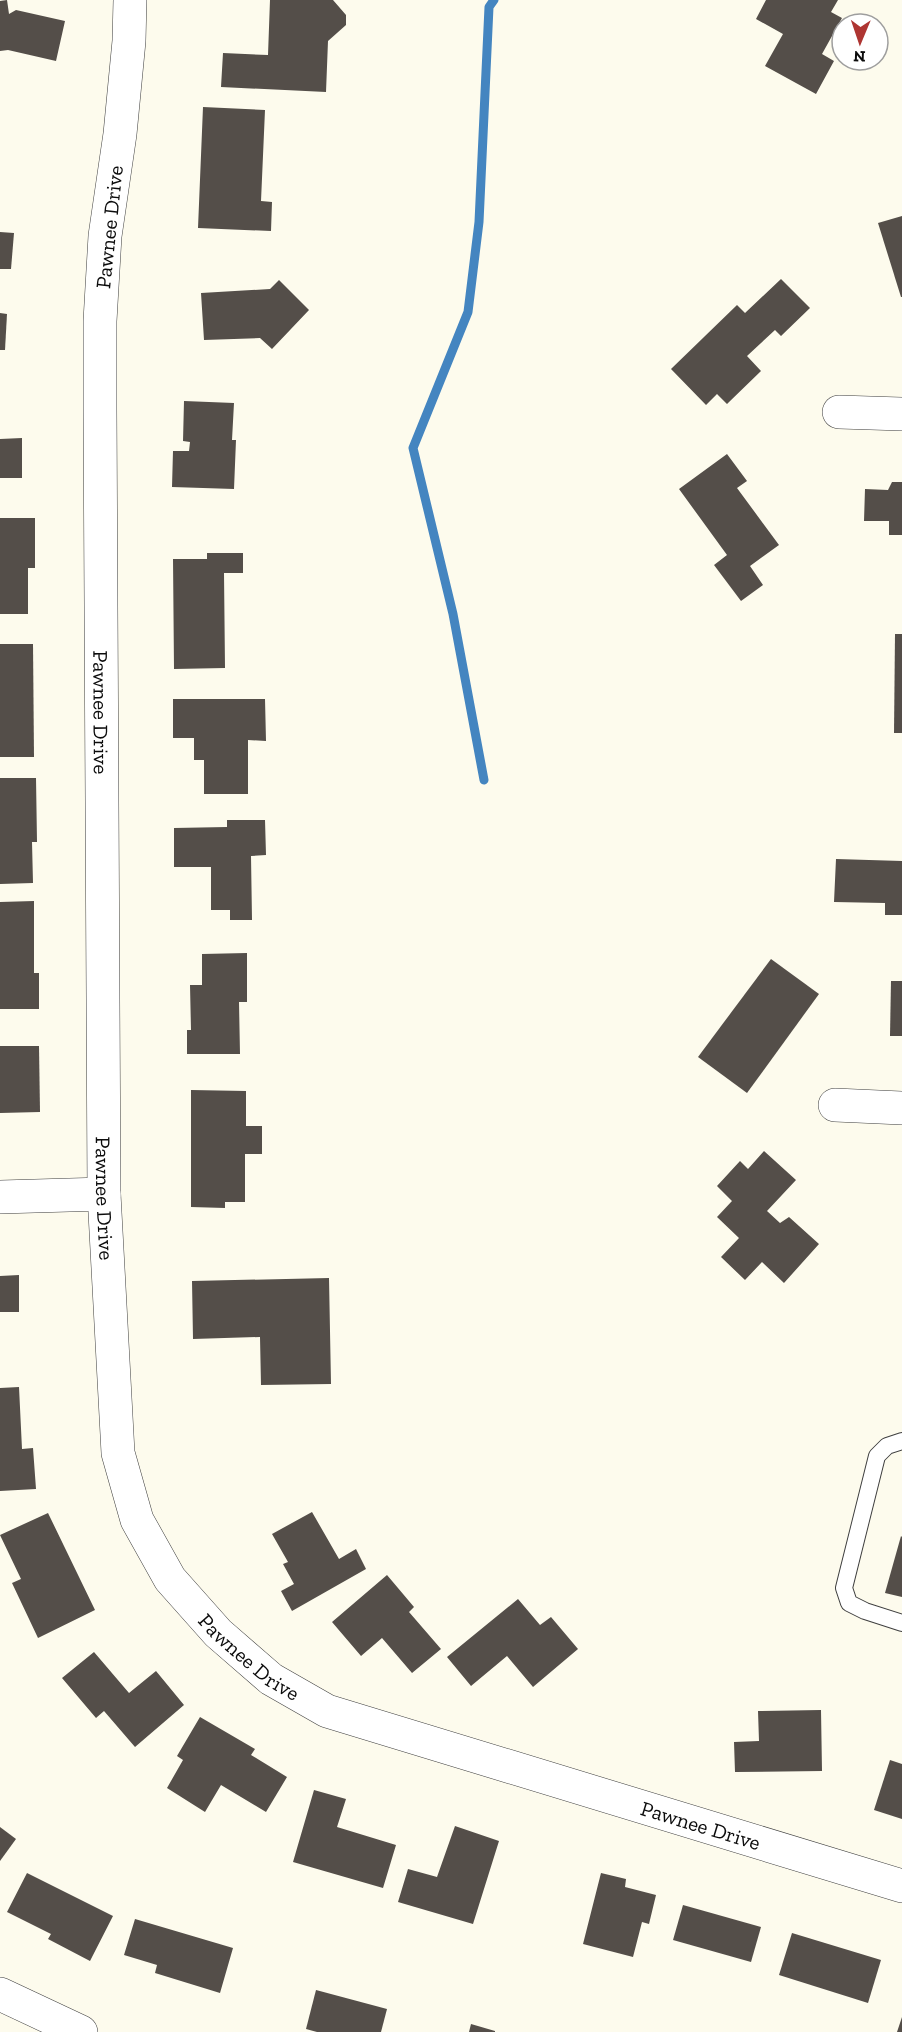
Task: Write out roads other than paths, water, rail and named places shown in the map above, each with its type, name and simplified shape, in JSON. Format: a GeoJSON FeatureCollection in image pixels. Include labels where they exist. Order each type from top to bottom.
{"type":"FeatureCollection","features":[{"type":"Feature","properties":{"kind":"street","name":"Pawnee Drive"},"geometry":{"type":"LineString","coordinates":[[130,0],[129,41],[120,134],[105,236],[100,321],[104,1194],[118,1453],[137,1520],[170,1579],[218,1633],[271,1679],[327,1711],[902,1886]]}},
{"type":"Feature","properties":{"kind":"street"},"geometry":{"type":"LineString","coordinates":[[839,412],[902,414]]}},
{"type":"Feature","properties":{"kind":"street"},"geometry":{"type":"LineString","coordinates":[[835,1105],[902,1108]]}},
{"type":"Feature","properties":{"kind":"street"},"geometry":{"type":"LineString","coordinates":[[0,1197],[104,1194]]}},
{"type":"Feature","properties":{"kind":"street"},"geometry":{"type":"LineString","coordinates":[[0,1994],[81,2032]]}},
{"type":"Feature","properties":{"kind":"lane"},"geometry":{"type":"LineString","coordinates":[[902,1441],[887,1446],[877,1456],[844,1588],[849,1603],[865,1611],[902,1623]]}},
{"type":"Feature","properties":{"kind":"waterway"},"geometry":{"type":"LineString","coordinates":[[484,780],[453,614],[413,448],[468,312],[479,222],[489,7],[494,0]]}}]}
